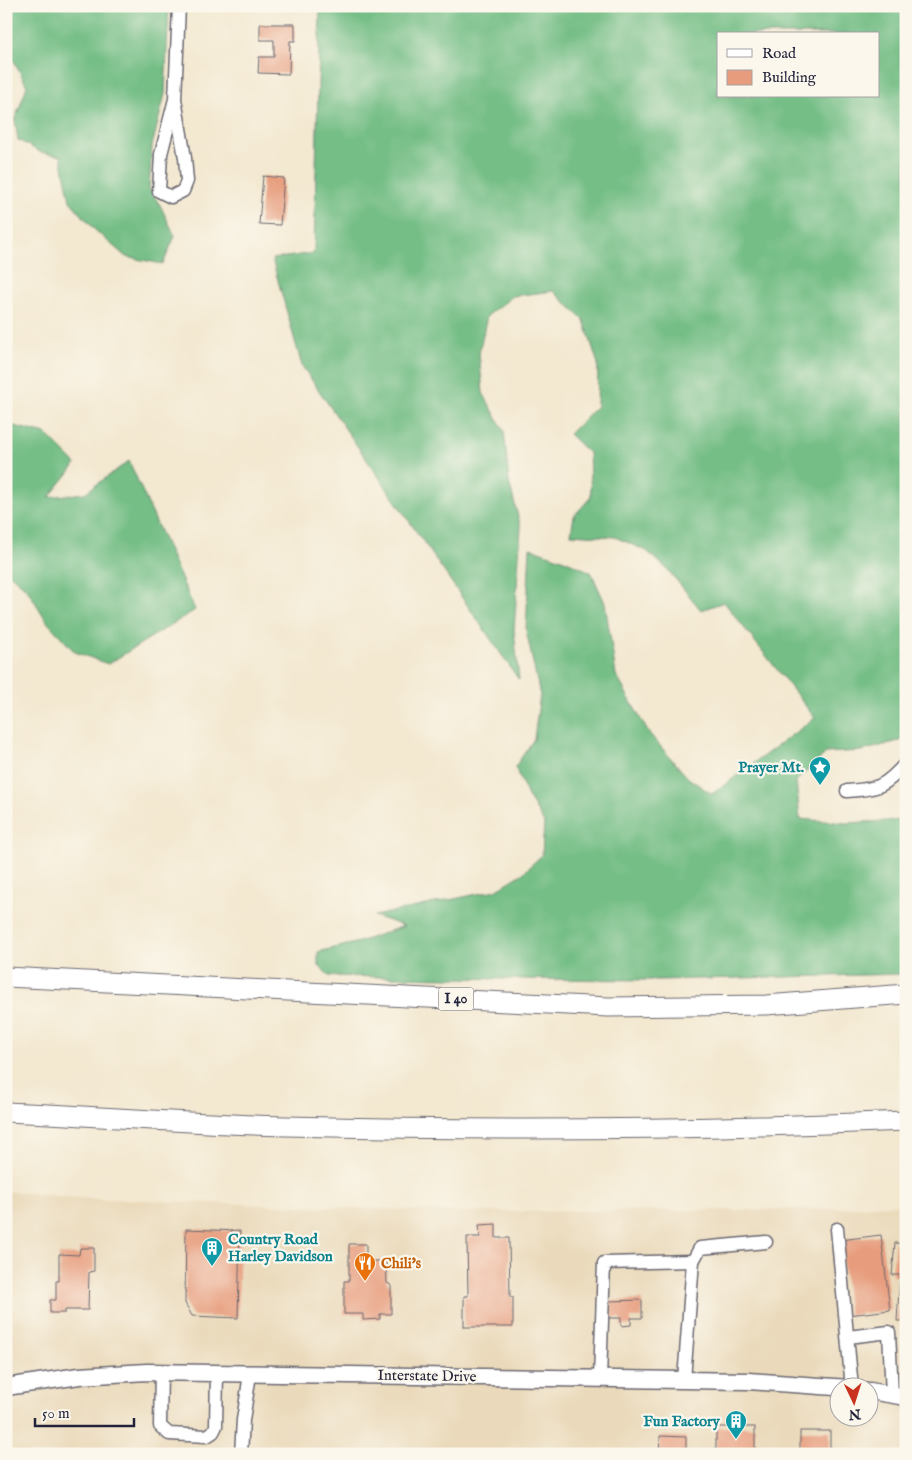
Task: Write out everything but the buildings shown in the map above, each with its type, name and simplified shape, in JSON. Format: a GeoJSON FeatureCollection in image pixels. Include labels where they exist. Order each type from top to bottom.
{"type":"FeatureCollection","features":[{"type":"Feature","properties":{"kind":"highway","name":"I 40"},"geometry":{"type":"LineString","coordinates":[[6,977],[608,1007],[766,1005],[906,994]]}},
{"type":"Feature","properties":{"kind":"highway"},"geometry":{"type":"LineString","coordinates":[[6,1112],[284,1126],[523,1129],[797,1126],[906,1121]]}},
{"type":"Feature","properties":{"kind":"main road","name":"Interstate Drive"},"geometry":{"type":"LineString","coordinates":[[6,1387],[79,1376],[161,1372],[748,1381],[830,1387]]}},
{"type":"Feature","properties":{"kind":"main road"},"geometry":{"type":"LineString","coordinates":[[880,1392],[899,1395]]}},
{"type":"Feature","properties":{"kind":"street"},"geometry":{"type":"LineString","coordinates":[[175,98],[187,181],[182,191],[171,197],[159,192],[161,154],[175,98],[179,6]]}},
{"type":"Feature","properties":{"kind":"street"},"geometry":{"type":"LineString","coordinates":[[846,791],[870,790],[891,781],[906,763]]}},
{"type":"Feature","properties":{"kind":"street"},"geometry":{"type":"LineString","coordinates":[[837,1229],[848,1337],[850,1378]]}},
{"type":"Feature","properties":{"kind":"street"},"geometry":{"type":"LineString","coordinates":[[684,1380],[693,1260],[700,1248],[766,1242]]}},
{"type":"Feature","properties":{"kind":"street"},"geometry":{"type":"LineString","coordinates":[[600,1379],[604,1264],[693,1260]]}},
{"type":"Feature","properties":{"kind":"street"},"geometry":{"type":"LineString","coordinates":[[848,1337],[889,1332],[899,1395]]}},
{"type":"Feature","properties":{"kind":"street"},"geometry":{"type":"LineString","coordinates":[[161,1372],[160,1426],[169,1434],[207,1436],[213,1432],[216,1426],[217,1373]]}},
{"type":"Feature","properties":{"kind":"street"},"geometry":{"type":"LineString","coordinates":[[241,1454],[243,1420],[250,1374]]}},
{"type":"Feature","properties":{"kind":"shaded area"},"geometry":{"type":"Polygon","coordinates":[[[6,1191],[80,1198],[461,1212],[828,1209],[906,1204],[906,1454],[6,1454],[6,1191]]]}},
{"type":"Feature","properties":{"kind":"green space"},"geometry":{"type":"Polygon","coordinates":[[[6,6],[169,6],[165,94],[152,146],[149,189],[160,205],[175,236],[163,264],[126,257],[95,230],[70,201],[61,156],[40,152],[18,140],[15,120],[27,86],[13,59],[6,60],[6,6]]]}},
{"type":"Feature","properties":{"kind":"green space"},"geometry":{"type":"Polygon","coordinates":[[[320,6],[906,6],[906,739],[862,751],[826,753],[796,781],[800,819],[845,823],[906,820],[906,974],[657,980],[511,979],[329,976],[318,965],[318,952],[359,942],[404,926],[374,916],[496,890],[522,874],[542,855],[544,823],[528,796],[515,767],[534,739],[540,695],[526,630],[530,548],[591,572],[605,603],[616,675],[648,732],[688,778],[712,794],[815,718],[724,602],[701,610],[668,570],[647,551],[615,537],[571,534],[574,516],[591,497],[589,453],[569,434],[597,406],[598,364],[584,320],[553,291],[513,296],[487,316],[479,354],[483,393],[504,431],[509,482],[521,528],[514,630],[519,680],[302,366],[272,259],[314,253],[320,6]]]}},
{"type":"Feature","properties":{"kind":"green space"},"geometry":{"type":"Polygon","coordinates":[[[6,424],[46,434],[76,464],[49,497],[85,493],[129,461],[195,610],[108,664],[75,652],[48,623],[27,589],[6,571],[6,424]]]}},
{"type":"Feature","properties":{"kind":"place","name":"Prayer Mt."},"geometry":{"type":"Point","coordinates":[820,786]}},
{"type":"Feature","properties":{"kind":"place","name":"Country Road Harley Davidson"},"geometry":{"type":"Point","coordinates":[212,1267]}},
{"type":"Feature","properties":{"kind":"place","name":"Chili's"},"geometry":{"type":"Point","coordinates":[365,1282]}},
{"type":"Feature","properties":{"kind":"place","name":"Fun Factory"},"geometry":{"type":"Point","coordinates":[736,1440]}}]}
